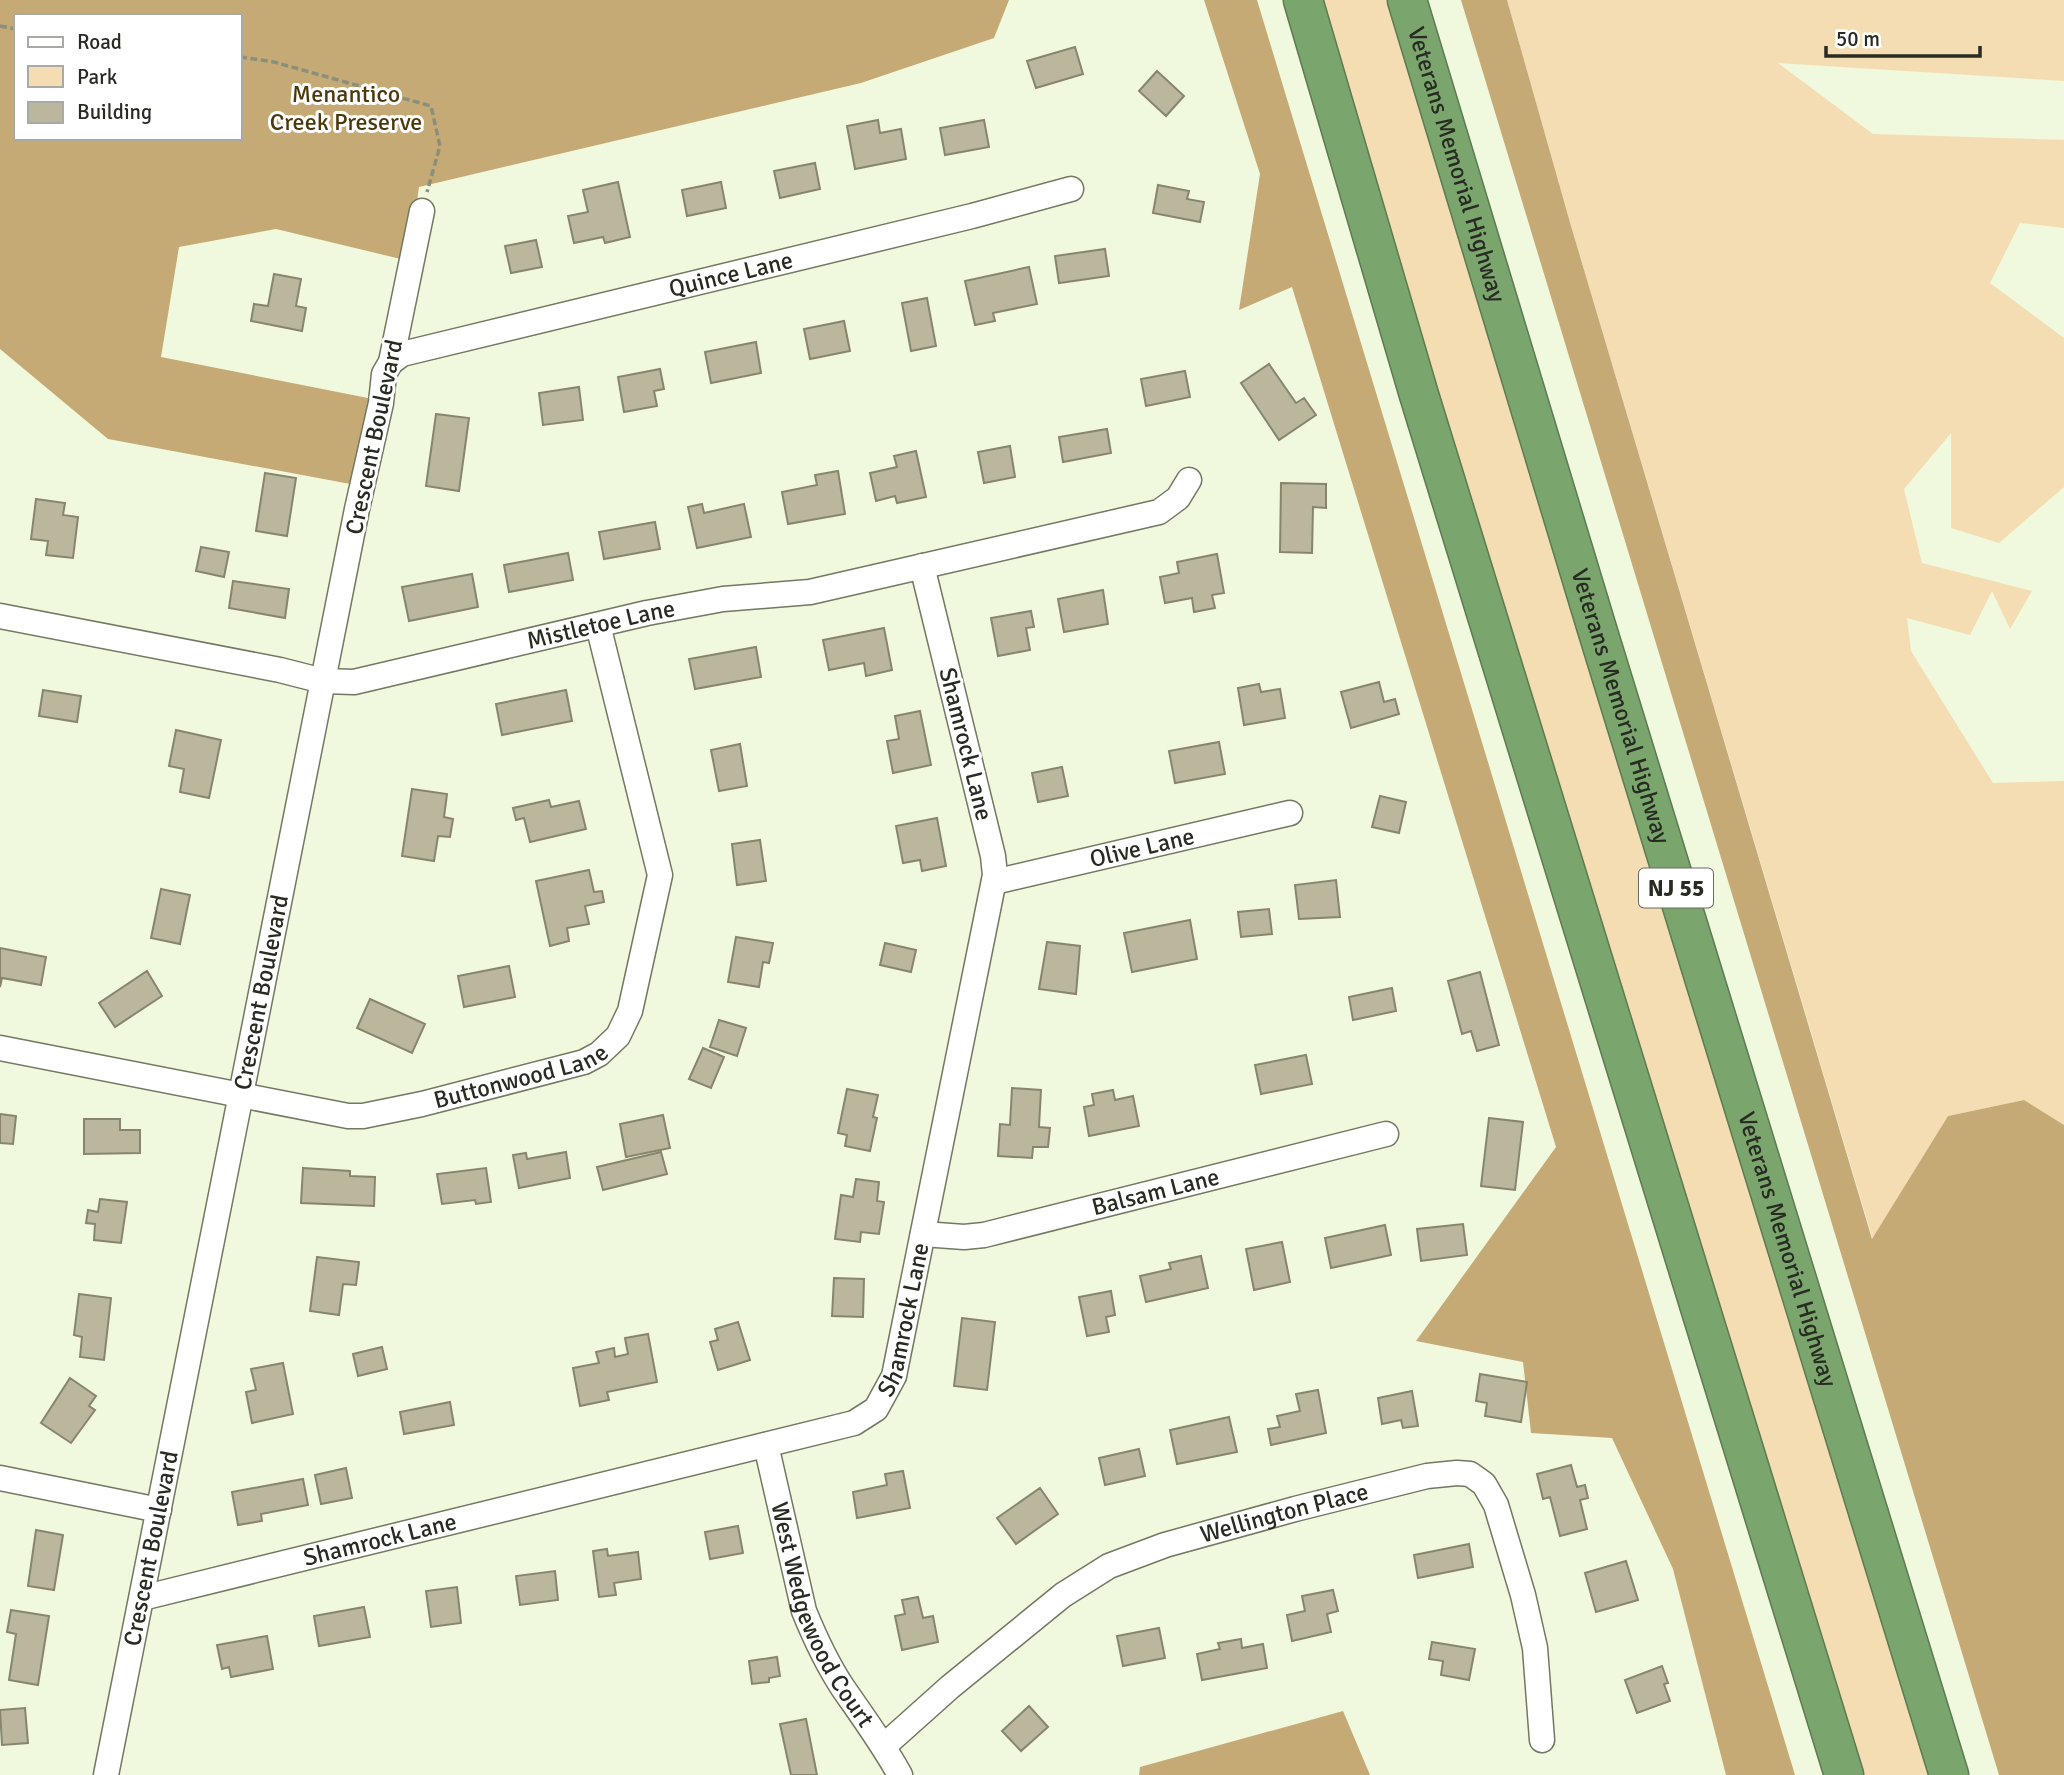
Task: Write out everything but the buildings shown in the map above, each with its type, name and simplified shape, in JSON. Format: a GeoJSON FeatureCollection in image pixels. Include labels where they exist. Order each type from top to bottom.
{"type":"FeatureCollection","features":[{"type":"Feature","properties":{"kind":"highway"},"geometry":{"type":"LineString","coordinates":[[1303,0],[1415,382],[1844,1775]]}},
{"type":"Feature","properties":{"kind":"highway","name":"Veterans Memorial Highway"},"geometry":{"type":"LineString","coordinates":[[1407,0],[1949,1775]]}},
{"type":"Feature","properties":{"kind":"highway"},"geometry":{"type":"LineString","coordinates":[[1891,1583],[1963,1775]]}},
{"type":"Feature","properties":{"kind":"highway"},"geometry":{"type":"LineString","coordinates":[[1791,1600],[1832,1775]]}},
{"type":"Feature","properties":{"kind":"street","name":"Quince Lane"},"geometry":{"type":"LineString","coordinates":[[391,362],[402,354],[972,216],[1071,189]]}},
{"type":"Feature","properties":{"kind":"street","name":"Crescent Boulevard"},"geometry":{"type":"LineString","coordinates":[[106,1775],[323,681],[381,403],[384,374],[391,362],[422,211]]}},
{"type":"Feature","properties":{"kind":"street","name":"Mistletoe Lane"},"geometry":{"type":"LineString","coordinates":[[0,616],[280,670],[323,681],[354,682],[723,599],[810,592],[1159,512],[1178,498],[1189,480]]}},
{"type":"Feature","properties":{"kind":"street","name":"Shamrock Lane"},"geometry":{"type":"LineString","coordinates":[[142,1598],[854,1423],[876,1409],[894,1376],[995,883],[993,856],[922,566]]}},
{"type":"Feature","properties":{"kind":"street","name":"Buttonwood Lane"},"geometry":{"type":"LineString","coordinates":[[0,1048],[348,1116],[363,1116],[422,1104],[584,1062],[599,1054],[618,1036],[630,1011],[660,875],[598,625]]}},
{"type":"Feature","properties":{"kind":"street","name":"Olive Lane"},"geometry":{"type":"LineString","coordinates":[[995,883],[1290,813]]}},
{"type":"Feature","properties":{"kind":"street","name":"Balsam Lane"},"geometry":{"type":"LineString","coordinates":[[923,1234],[964,1237],[984,1235],[1386,1134]]}},
{"type":"Feature","properties":{"kind":"street","name":"West Wedgewood Court"},"geometry":{"type":"LineString","coordinates":[[766,1445],[804,1611],[825,1658],[884,1746],[900,1775]]}},
{"type":"Feature","properties":{"kind":"street","name":"Wellington Place"},"geometry":{"type":"LineString","coordinates":[[884,1746],[950,1687],[1063,1595],[1109,1566],[1165,1545],[1295,1509],[1427,1476],[1457,1473],[1470,1474],[1484,1484],[1496,1505],[1523,1595],[1535,1648],[1542,1740]]}},
{"type":"Feature","properties":{"kind":"street"},"geometry":{"type":"LineString","coordinates":[[0,1478],[159,1510]]}},
{"type":"Feature","properties":{"kind":"path"},"geometry":{"type":"LineString","coordinates":[[242,57],[274,62],[431,106],[440,146],[422,211]]}},
{"type":"Feature","properties":{"kind":"green space","name":"Menantico Creek Preserve"},"geometry":{"type":"Polygon","coordinates":[[[0,0],[1009,0],[994,38],[861,83],[419,187],[409,261],[276,229],[179,247],[161,357],[378,400],[361,486],[108,439],[0,349],[0,0]]]}},
{"type":"Feature","properties":{"kind":"green space"},"geometry":{"type":"Polygon","coordinates":[[[1204,0],[1257,0],[1795,1775],[1726,1775],[1673,1569],[1612,1438],[1531,1433],[1523,1362],[1416,1341],[1556,1147],[1292,287],[1239,310],[1260,174],[1204,0]]]}},
{"type":"Feature","properties":{"kind":"green space"},"geometry":{"type":"Polygon","coordinates":[[[1316,0],[1393,0],[1935,1775],[1857,1775],[1316,0]]]}},
{"type":"Feature","properties":{"kind":"green space"},"geometry":{"type":"Polygon","coordinates":[[[1461,0],[1507,0],[1571,226],[1872,1239],[1948,1116],[2024,1100],[2064,1125],[2064,1775],[1999,1775],[1461,0]]]}},
{"type":"Feature","properties":{"kind":"green space"},"geometry":{"type":"Polygon","coordinates":[[[1507,0],[2064,0],[2064,81],[1778,63],[1873,134],[2064,140],[2064,228],[2020,223],[1990,283],[2064,338],[2064,487],[1999,543],[1951,528],[1951,433],[1904,489],[1922,563],[2032,591],[2010,629],[1992,591],[1970,635],[1907,618],[1911,651],[1993,783],[2064,781],[2064,1125],[2024,1100],[1948,1116],[1873,1240],[1571,226],[1507,0]]]}},
{"type":"Feature","properties":{"kind":"green space"},"geometry":{"type":"Polygon","coordinates":[[[1343,1711],[1370,1775],[1139,1775],[1140,1767],[1343,1711]]]}}]}
